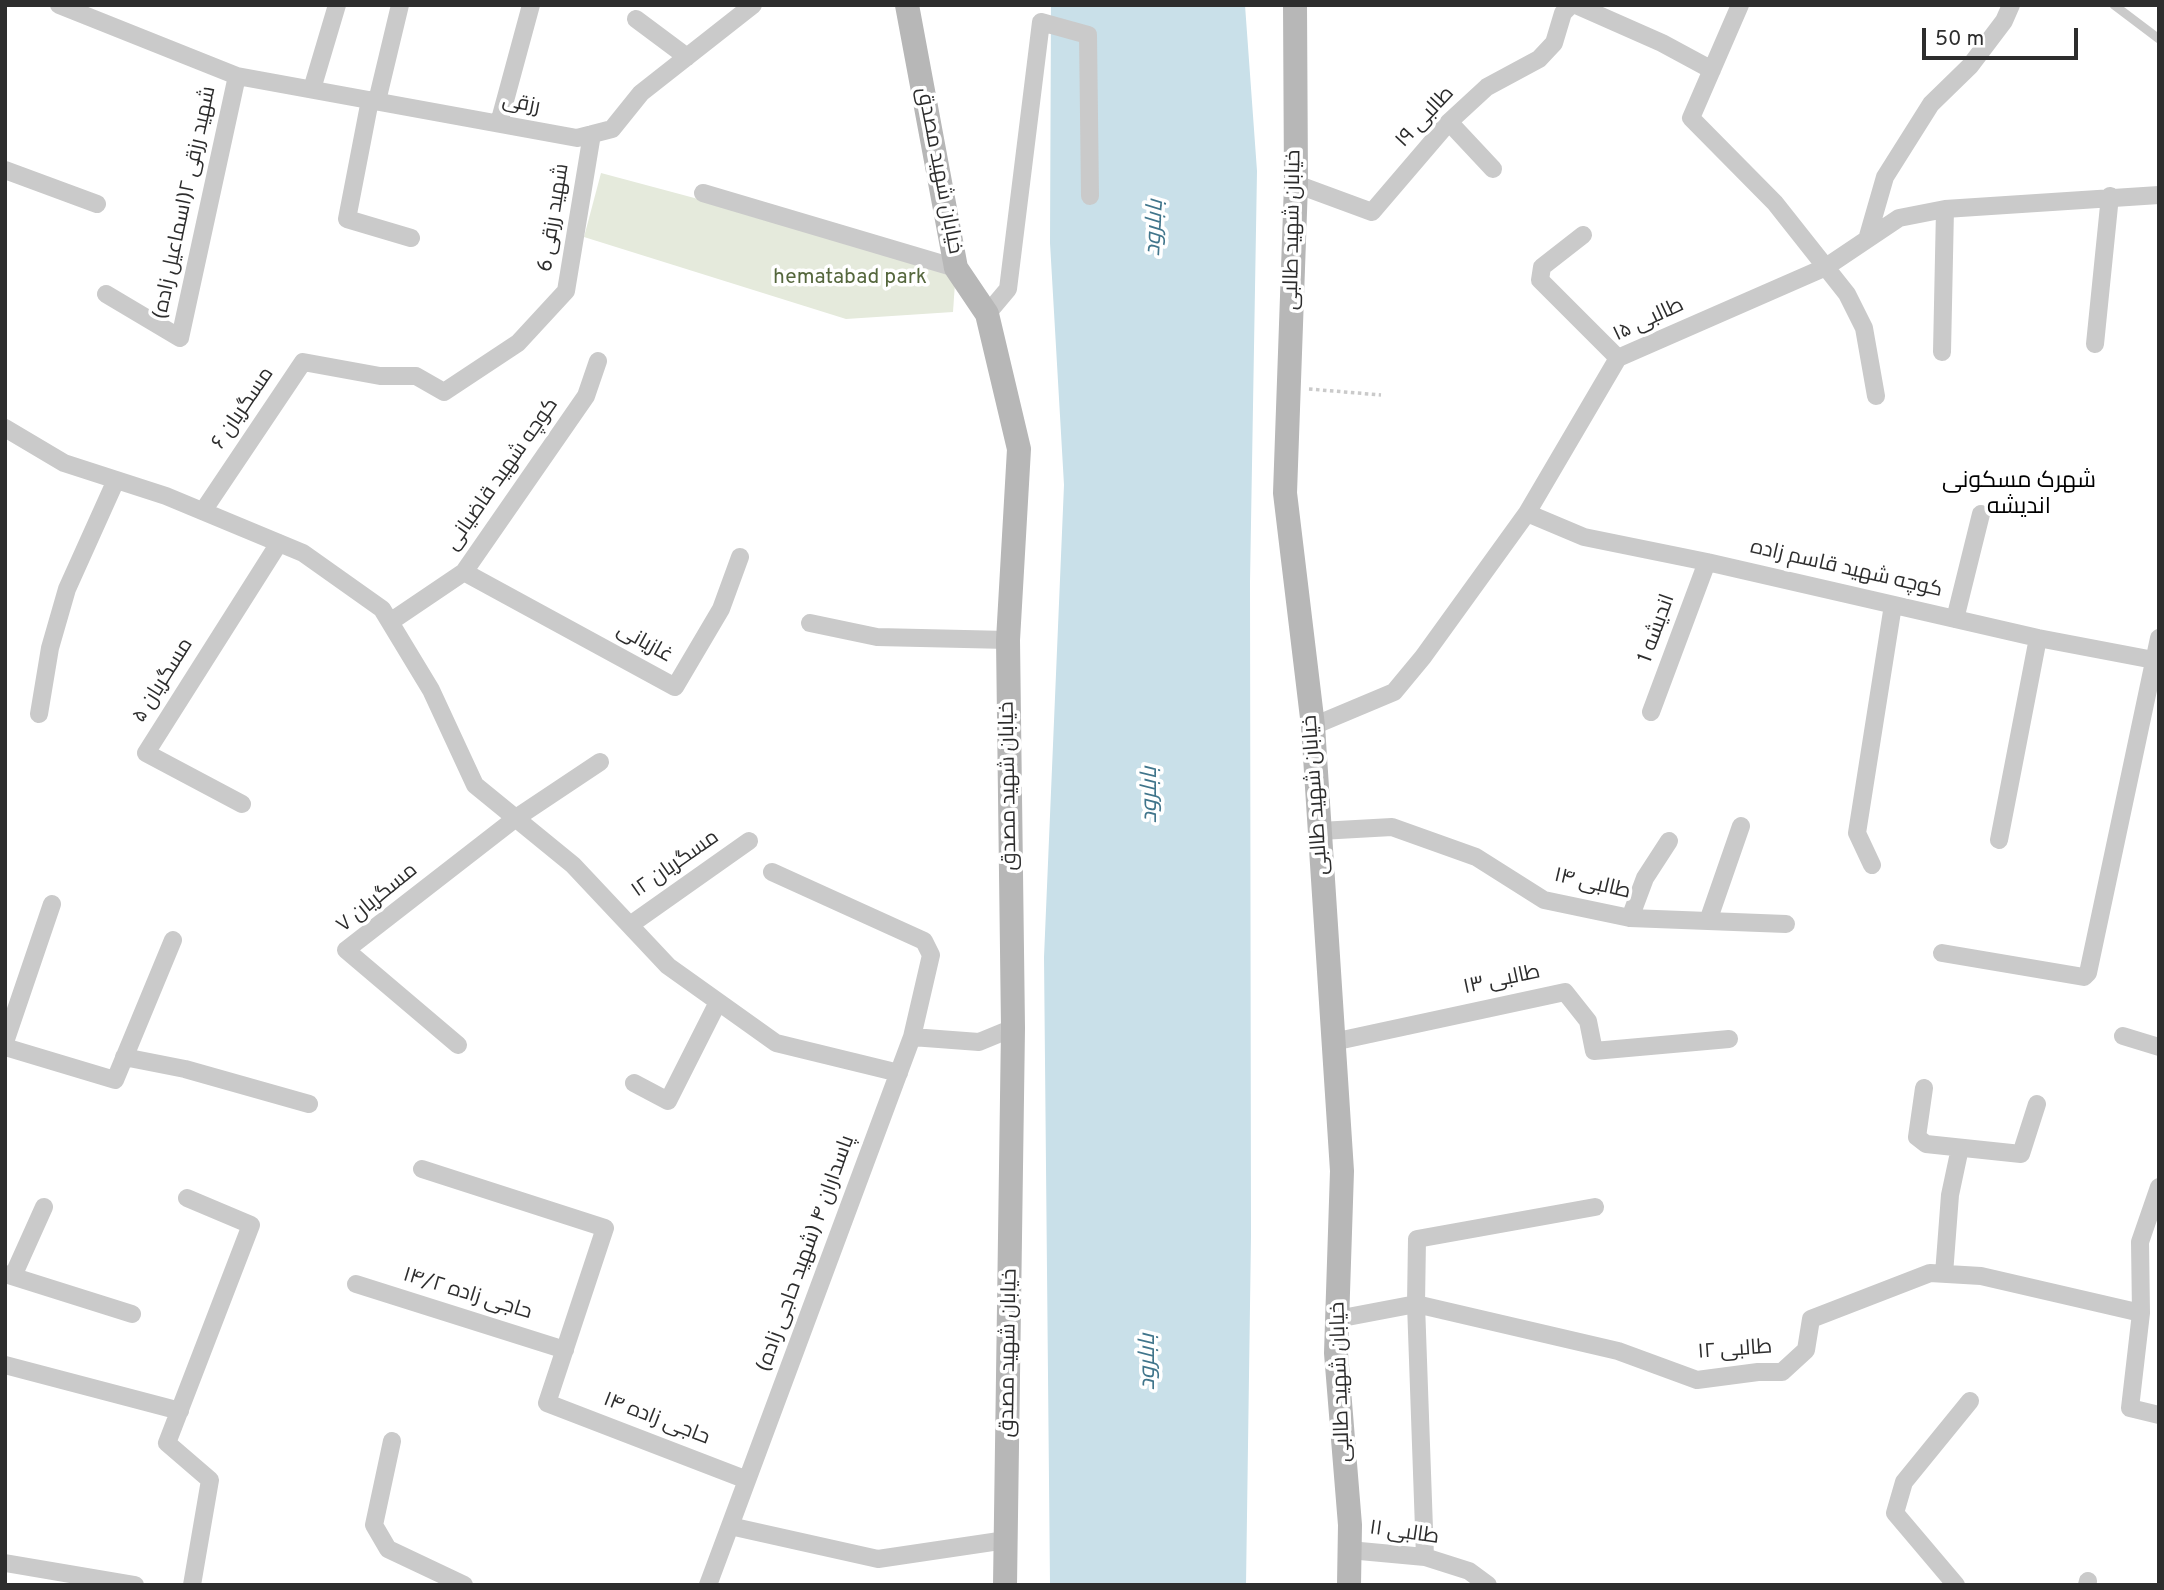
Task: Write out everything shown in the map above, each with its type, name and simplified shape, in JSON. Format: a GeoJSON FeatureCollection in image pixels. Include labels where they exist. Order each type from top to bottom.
{"type":"FeatureCollection","features":[{"type":"Feature","properties":{"kind":"street","name":"رزقی"},"geometry":{"type":"LineString","coordinates":[[59,5],[78,9],[237,76],[577,138],[612,129],[641,93],[753,5]]}},
{"type":"Feature","properties":{"kind":"street"},"geometry":{"type":"LineString","coordinates":[[312,89],[337,5]]}},
{"type":"Feature","properties":{"kind":"street"},"geometry":{"type":"LineString","coordinates":[[400,5],[373,101],[347,219],[411,238]]}},
{"type":"Feature","properties":{"kind":"street"},"geometry":{"type":"LineString","coordinates":[[499,123],[531,5]]}},
{"type":"Feature","properties":{"kind":"street","name":"خیابان شهید مصدق"},"geometry":{"type":"LineString","coordinates":[[907,5],[957,268],[987,314],[1019,449],[1008,640],[1013,1028],[1005,1585]]}},
{"type":"Feature","properties":{"kind":"street","name":"خیابان شهید طالبی"},"geometry":{"type":"LineString","coordinates":[[1295,5],[1296,184],[1285,493],[1313,726],[1342,1171],[1336,1353],[1349,1585]]}},
{"type":"Feature","properties":{"kind":"street"},"geometry":{"type":"LineString","coordinates":[[1740,5],[1691,118],[1774,203],[1847,294],[1864,328],[1876,396]]}},
{"type":"Feature","properties":{"kind":"street"},"geometry":{"type":"LineString","coordinates":[[1868,236],[1885,177],[1931,104],[1970,66],[2004,22],[2011,5]]}},
{"type":"Feature","properties":{"kind":"street"},"geometry":{"type":"LineString","coordinates":[[1577,6],[1712,70]]}},
{"type":"Feature","properties":{"kind":"street","name":"طالبی ۱۹"},"geometry":{"type":"LineString","coordinates":[[1296,184],[1372,212],[1449,122],[1487,88],[1539,58],[1553,43],[1563,13],[1577,6]]}},
{"type":"Feature","properties":{"kind":"street"},"geometry":{"type":"LineString","coordinates":[[636,19],[687,57]]}},
{"type":"Feature","properties":{"kind":"street"},"geometry":{"type":"LineString","coordinates":[[987,314],[1008,289],[1041,22],[1088,35],[1090,196]]}},
{"type":"Feature","properties":{"kind":"street","name":"شهید رزقی ۲(اسماعیل زاده)"},"geometry":{"type":"LineString","coordinates":[[106,294],[180,338],[237,76]]}},
{"type":"Feature","properties":{"kind":"street"},"geometry":{"type":"LineString","coordinates":[[1449,122],[1493,169]]}},
{"type":"Feature","properties":{"kind":"street","name":"شهید رزقی 6"},"geometry":{"type":"LineString","coordinates":[[380,376],[416,376],[444,392],[518,342],[566,291],[592,134]]}},
{"type":"Feature","properties":{"kind":"street"},"geometry":{"type":"LineString","coordinates":[[5,170],[97,204]]}},
{"type":"Feature","properties":{"kind":"street"},"geometry":{"type":"LineString","coordinates":[[704,193],[957,268]]}},
{"type":"Feature","properties":{"kind":"street","name":"طالبی ۱۵"},"geometry":{"type":"LineString","coordinates":[[1313,726],[1394,692],[1423,657],[1527,513],[1618,358],[1826,267],[1868,236],[1899,218],[1945,209],[2110,196],[2159,195]]}},
{"type":"Feature","properties":{"kind":"street"},"geometry":{"type":"LineString","coordinates":[[2095,344],[2110,196]]}},
{"type":"Feature","properties":{"kind":"street"},"geometry":{"type":"LineString","coordinates":[[1942,352],[1945,209]]}},
{"type":"Feature","properties":{"kind":"street"},"geometry":{"type":"LineString","coordinates":[[1583,235],[1542,267],[1540,279],[1618,358]]}},
{"type":"Feature","properties":{"kind":"street","name":"کوچه شهید قاضیانی"},"geometry":{"type":"LineString","coordinates":[[390,622],[464,572],[586,396],[598,361]]}},
{"type":"Feature","properties":{"kind":"street","name":"مسگریان ۶"},"geometry":{"type":"LineString","coordinates":[[204,512],[303,362],[380,376]]}},
{"type":"Feature","properties":{"kind":"street"},"geometry":{"type":"LineString","coordinates":[[7,433],[64,463],[204,512],[303,553],[382,609],[430,690],[475,785],[573,865],[668,966],[776,1043],[899,1073]]}},
{"type":"Feature","properties":{"kind":"street"},"geometry":{"type":"LineString","coordinates":[[39,714],[50,649],[67,589],[116,480]]}},
{"type":"Feature","properties":{"kind":"street","name":"کوچه شهید قاسم زاده"},"geometry":{"type":"LineString","coordinates":[[1527,513],[1584,537],[1707,562],[2038,638],[2155,660]]}},
{"type":"Feature","properties":{"kind":"street"},"geometry":{"type":"LineString","coordinates":[[1955,619],[1981,514]]}},
{"type":"Feature","properties":{"kind":"street","name":"مسگریان ۵"},"geometry":{"type":"LineString","coordinates":[[242,804],[146,753],[279,543]]}},
{"type":"Feature","properties":{"kind":"street","name":"غازیانی"},"geometry":{"type":"LineString","coordinates":[[464,572],[675,687],[720,609],[740,557]]}},
{"type":"Feature","properties":{"kind":"street","name":"اندیشه 1"},"geometry":{"type":"LineString","coordinates":[[1651,712],[1707,562]]}},
{"type":"Feature","properties":{"kind":"street"},"geometry":{"type":"LineString","coordinates":[[1872,866],[1857,833],[1893,605]]}},
{"type":"Feature","properties":{"kind":"street"},"geometry":{"type":"LineString","coordinates":[[810,623],[877,637],[1008,640]]}},
{"type":"Feature","properties":{"kind":"street"},"geometry":{"type":"LineString","coordinates":[[1999,841],[2038,638]]}},
{"type":"Feature","properties":{"kind":"street"},"geometry":{"type":"LineString","coordinates":[[1942,953],[2084,977],[2088,973],[2159,638]]}},
{"type":"Feature","properties":{"kind":"street"},"geometry":{"type":"LineString","coordinates":[[516,818],[600,761]]}},
{"type":"Feature","properties":{"kind":"street","name":"مسگریان ۷"},"geometry":{"type":"LineString","coordinates":[[458,1045],[346,950],[516,818]]}},
{"type":"Feature","properties":{"kind":"street"},"geometry":{"type":"LineString","coordinates":[[1708,921],[1741,826]]}},
{"type":"Feature","properties":{"kind":"street","name":"طالبی ۱۴"},"geometry":{"type":"LineString","coordinates":[[1320,831],[1392,827],[1476,857],[1544,900],[1630,918],[1786,924]]}},
{"type":"Feature","properties":{"kind":"street","name":"مسگریان ۱۲"},"geometry":{"type":"LineString","coordinates":[[630,925],[748,841]]}},
{"type":"Feature","properties":{"kind":"street"},"geometry":{"type":"LineString","coordinates":[[1630,918],[1645,878],[1669,841]]}},
{"type":"Feature","properties":{"kind":"street","name":"پاسداران ۴ (شهید حاجی زاده)"},"geometry":{"type":"LineString","coordinates":[[708,1585],[912,1037],[931,955],[924,941],[772,872]]}},
{"type":"Feature","properties":{"kind":"street"},"geometry":{"type":"LineString","coordinates":[[52,904],[5,1044],[115,1080],[173,940]]}},
{"type":"Feature","properties":{"kind":"street","name":"طالبی ۱۳"},"geometry":{"type":"LineString","coordinates":[[1333,1042],[1565,992],[1588,1021],[1594,1051],[1729,1039]]}},
{"type":"Feature","properties":{"kind":"street"},"geometry":{"type":"LineString","coordinates":[[634,1083],[668,1101],[718,1002]]}},
{"type":"Feature","properties":{"kind":"street"},"geometry":{"type":"LineString","coordinates":[[912,1037],[979,1042],[1013,1028]]}},
{"type":"Feature","properties":{"kind":"street"},"geometry":{"type":"LineString","coordinates":[[2123,1036],[2159,1047]]}},
{"type":"Feature","properties":{"kind":"street"},"geometry":{"type":"LineString","coordinates":[[124,1057],[185,1069],[309,1104]]}},
{"type":"Feature","properties":{"kind":"street"},"geometry":{"type":"LineString","coordinates":[[1924,1088],[1916,1137],[1926,1144],[2021,1154],[2038,1104]]}},
{"type":"Feature","properties":{"kind":"street"},"geometry":{"type":"LineString","coordinates":[[1944,1274],[1950,1195],[1960,1148]]}},
{"type":"Feature","properties":{"kind":"street"},"geometry":{"type":"LineString","coordinates":[[422,1169],[605,1228],[565,1350]]}},
{"type":"Feature","properties":{"kind":"street"},"geometry":{"type":"LineString","coordinates":[[2159,1187],[2140,1242],[2141,1314],[2130,1408],[2159,1415]]}},
{"type":"Feature","properties":{"kind":"street"},"geometry":{"type":"LineString","coordinates":[[187,1198],[251,1225],[167,1443],[210,1480],[192,1585]]}},
{"type":"Feature","properties":{"kind":"street"},"geometry":{"type":"LineString","coordinates":[[44,1207],[9,1275],[132,1314]]}},
{"type":"Feature","properties":{"kind":"street"},"geometry":{"type":"LineString","coordinates":[[1425,1557],[1416,1304],[1417,1239],[1595,1207]]}},
{"type":"Feature","properties":{"kind":"street","name":"طالبی ۱۲"},"geometry":{"type":"LineString","coordinates":[[1337,1319],[1416,1304],[1618,1351],[1697,1380],[1758,1372],[1782,1372],[1806,1350],[1811,1319],[1930,1273],[1981,1276],[2141,1314]]}},
{"type":"Feature","properties":{"kind":"street"},"geometry":{"type":"LineString","coordinates":[[2140,1276],[2159,1280]]}},
{"type":"Feature","properties":{"kind":"street","name":"حاجی زاده ۱۴/۲"},"geometry":{"type":"LineString","coordinates":[[356,1284],[565,1350]]}},
{"type":"Feature","properties":{"kind":"street","name":"حاجی زاده ۱۴"},"geometry":{"type":"LineString","coordinates":[[565,1350],[547,1404],[747,1480]]}},
{"type":"Feature","properties":{"kind":"street"},"geometry":{"type":"LineString","coordinates":[[5,1365],[180,1411]]}},
{"type":"Feature","properties":{"kind":"street"},"geometry":{"type":"LineString","coordinates":[[1956,1585],[1895,1513],[1904,1482],[1970,1401]]}},
{"type":"Feature","properties":{"kind":"street"},"geometry":{"type":"LineString","coordinates":[[392,1441],[374,1525],[388,1549],[464,1585]]}},
{"type":"Feature","properties":{"kind":"street"},"geometry":{"type":"LineString","coordinates":[[730,1526],[878,1559],[1006,1540]]}},
{"type":"Feature","properties":{"kind":"street","name":"طالبی ۱۱"},"geometry":{"type":"LineString","coordinates":[[1349,1550],[1425,1557],[1469,1571],[1488,1585]]}},
{"type":"Feature","properties":{"kind":"street"},"geometry":{"type":"LineString","coordinates":[[6,1569],[135,1585]]}},
{"type":"Feature","properties":{"kind":"lane"},"geometry":{"type":"LineString","coordinates":[[2114,5],[2159,39]]}},
{"type":"Feature","properties":{"kind":"path"},"geometry":{"type":"LineString","coordinates":[[1289,387],[1381,395]]}},
{"type":"Feature","properties":{"kind":"green space","name":"hematabad park"},"geometry":{"type":"Polygon","coordinates":[[[601,173],[956,268],[953,312],[846,319],[584,237],[601,173]]]}},
{"type":"Feature","properties":{"kind":"water","name":"بابلرود"},"geometry":{"type":"Polygon","coordinates":[[[1051,5],[1245,5],[1257,171],[1250,582],[1251,1236],[1246,1585],[1050,1585],[1044,957],[1064,485],[1050,243],[1051,5]]]}},
{"type":"Feature","properties":{"kind":"district","name":"شهرک مسکونی اندیشه"},"geometry":{"type":"Point","coordinates":[2019,495]}}]}
